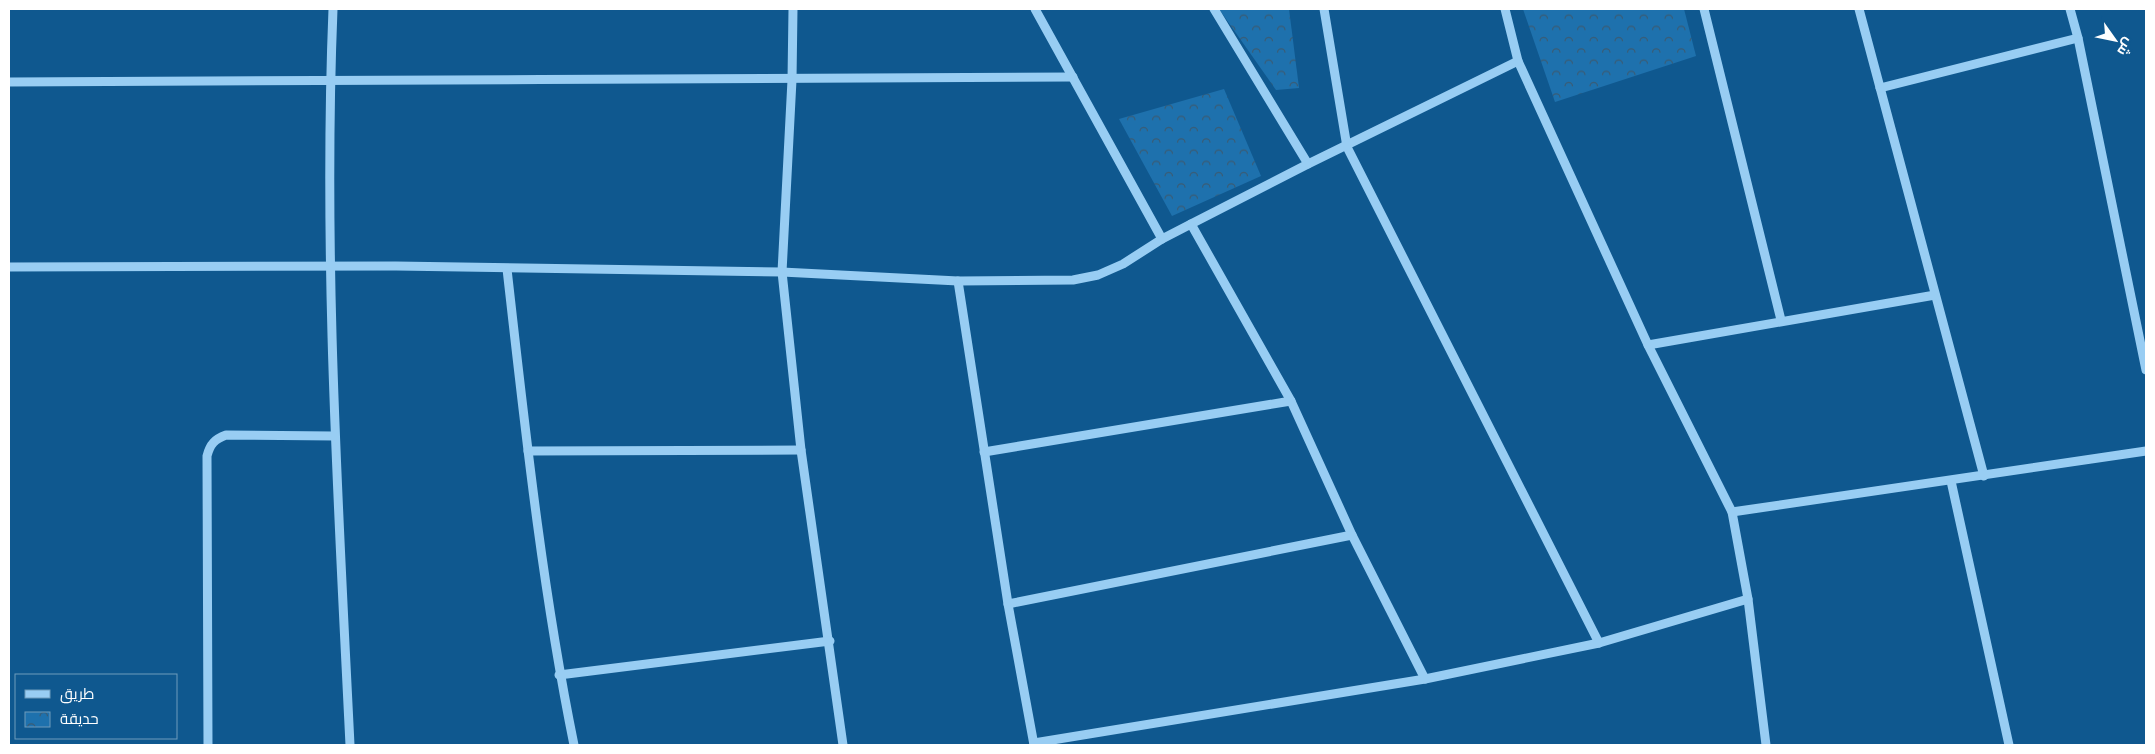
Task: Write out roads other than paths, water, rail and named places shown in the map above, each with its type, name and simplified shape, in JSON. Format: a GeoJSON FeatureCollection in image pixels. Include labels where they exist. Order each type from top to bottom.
{"type":"FeatureCollection","features":[{"type":"Feature","properties":{"kind":"street"},"geometry":{"type":"LineString","coordinates":[[333,9],[330,79],[330,267],[334,436],[350,745]]}},
{"type":"Feature","properties":{"kind":"street"},"geometry":{"type":"LineString","coordinates":[[793,9],[792,80],[782,272],[801,450],[844,745]]}},
{"type":"Feature","properties":{"kind":"street"},"geometry":{"type":"LineString","coordinates":[[1035,9],[1162,239]]}},
{"type":"Feature","properties":{"kind":"street"},"geometry":{"type":"LineString","coordinates":[[1214,9],[1308,164]]}},
{"type":"Feature","properties":{"kind":"street"},"geometry":{"type":"LineString","coordinates":[[1324,9],[1347,146],[1599,643]]}},
{"type":"Feature","properties":{"kind":"street"},"geometry":{"type":"LineString","coordinates":[[1505,9],[1518,61],[1648,345],[1732,512],[1748,599],[1766,745]]}},
{"type":"Feature","properties":{"kind":"street"},"geometry":{"type":"LineString","coordinates":[[1704,9],[1781,320]]}},
{"type":"Feature","properties":{"kind":"street"},"geometry":{"type":"LineString","coordinates":[[1858,9],[1984,476]]}},
{"type":"Feature","properties":{"kind":"street"},"geometry":{"type":"LineString","coordinates":[[2070,9],[2078,38],[2146,370]]}},
{"type":"Feature","properties":{"kind":"street"},"geometry":{"type":"LineString","coordinates":[[1880,88],[2078,38]]}},
{"type":"Feature","properties":{"kind":"street"},"geometry":{"type":"LineString","coordinates":[[9,268],[330,267],[782,272],[958,281],[1073,280],[1098,275],[1123,264],[1162,239],[1191,224],[1308,164],[1518,61]]}},
{"type":"Feature","properties":{"kind":"street"},"geometry":{"type":"LineString","coordinates":[[9,82],[330,79],[792,80],[1073,77]]}},
{"type":"Feature","properties":{"kind":"street"},"geometry":{"type":"LineString","coordinates":[[1191,224],[1291,401],[1352,535],[1425,679]]}},
{"type":"Feature","properties":{"kind":"street"},"geometry":{"type":"LineString","coordinates":[[507,269],[528,451],[559,674],[574,745]]}},
{"type":"Feature","properties":{"kind":"street"},"geometry":{"type":"LineString","coordinates":[[958,281],[1008,604],[1034,744],[1425,679],[1599,643],[1748,599]]}},
{"type":"Feature","properties":{"kind":"street"},"geometry":{"type":"LineString","coordinates":[[1648,345],[1781,320],[1935,295]]}},
{"type":"Feature","properties":{"kind":"street"},"geometry":{"type":"LineString","coordinates":[[984,452],[1291,401]]}},
{"type":"Feature","properties":{"kind":"street"},"geometry":{"type":"LineString","coordinates":[[208,745],[206,463],[209,448],[216,439],[226,435],[334,436]]}},
{"type":"Feature","properties":{"kind":"street"},"geometry":{"type":"LineString","coordinates":[[528,451],[801,450]]}},
{"type":"Feature","properties":{"kind":"street"},"geometry":{"type":"LineString","coordinates":[[1732,512],[2146,451]]}},
{"type":"Feature","properties":{"kind":"street"},"geometry":{"type":"LineString","coordinates":[[1951,481],[2009,745]]}},
{"type":"Feature","properties":{"kind":"street"},"geometry":{"type":"LineString","coordinates":[[1008,604],[1352,535]]}},
{"type":"Feature","properties":{"kind":"street"},"geometry":{"type":"LineString","coordinates":[[559,674],[830,641]]}}]}
